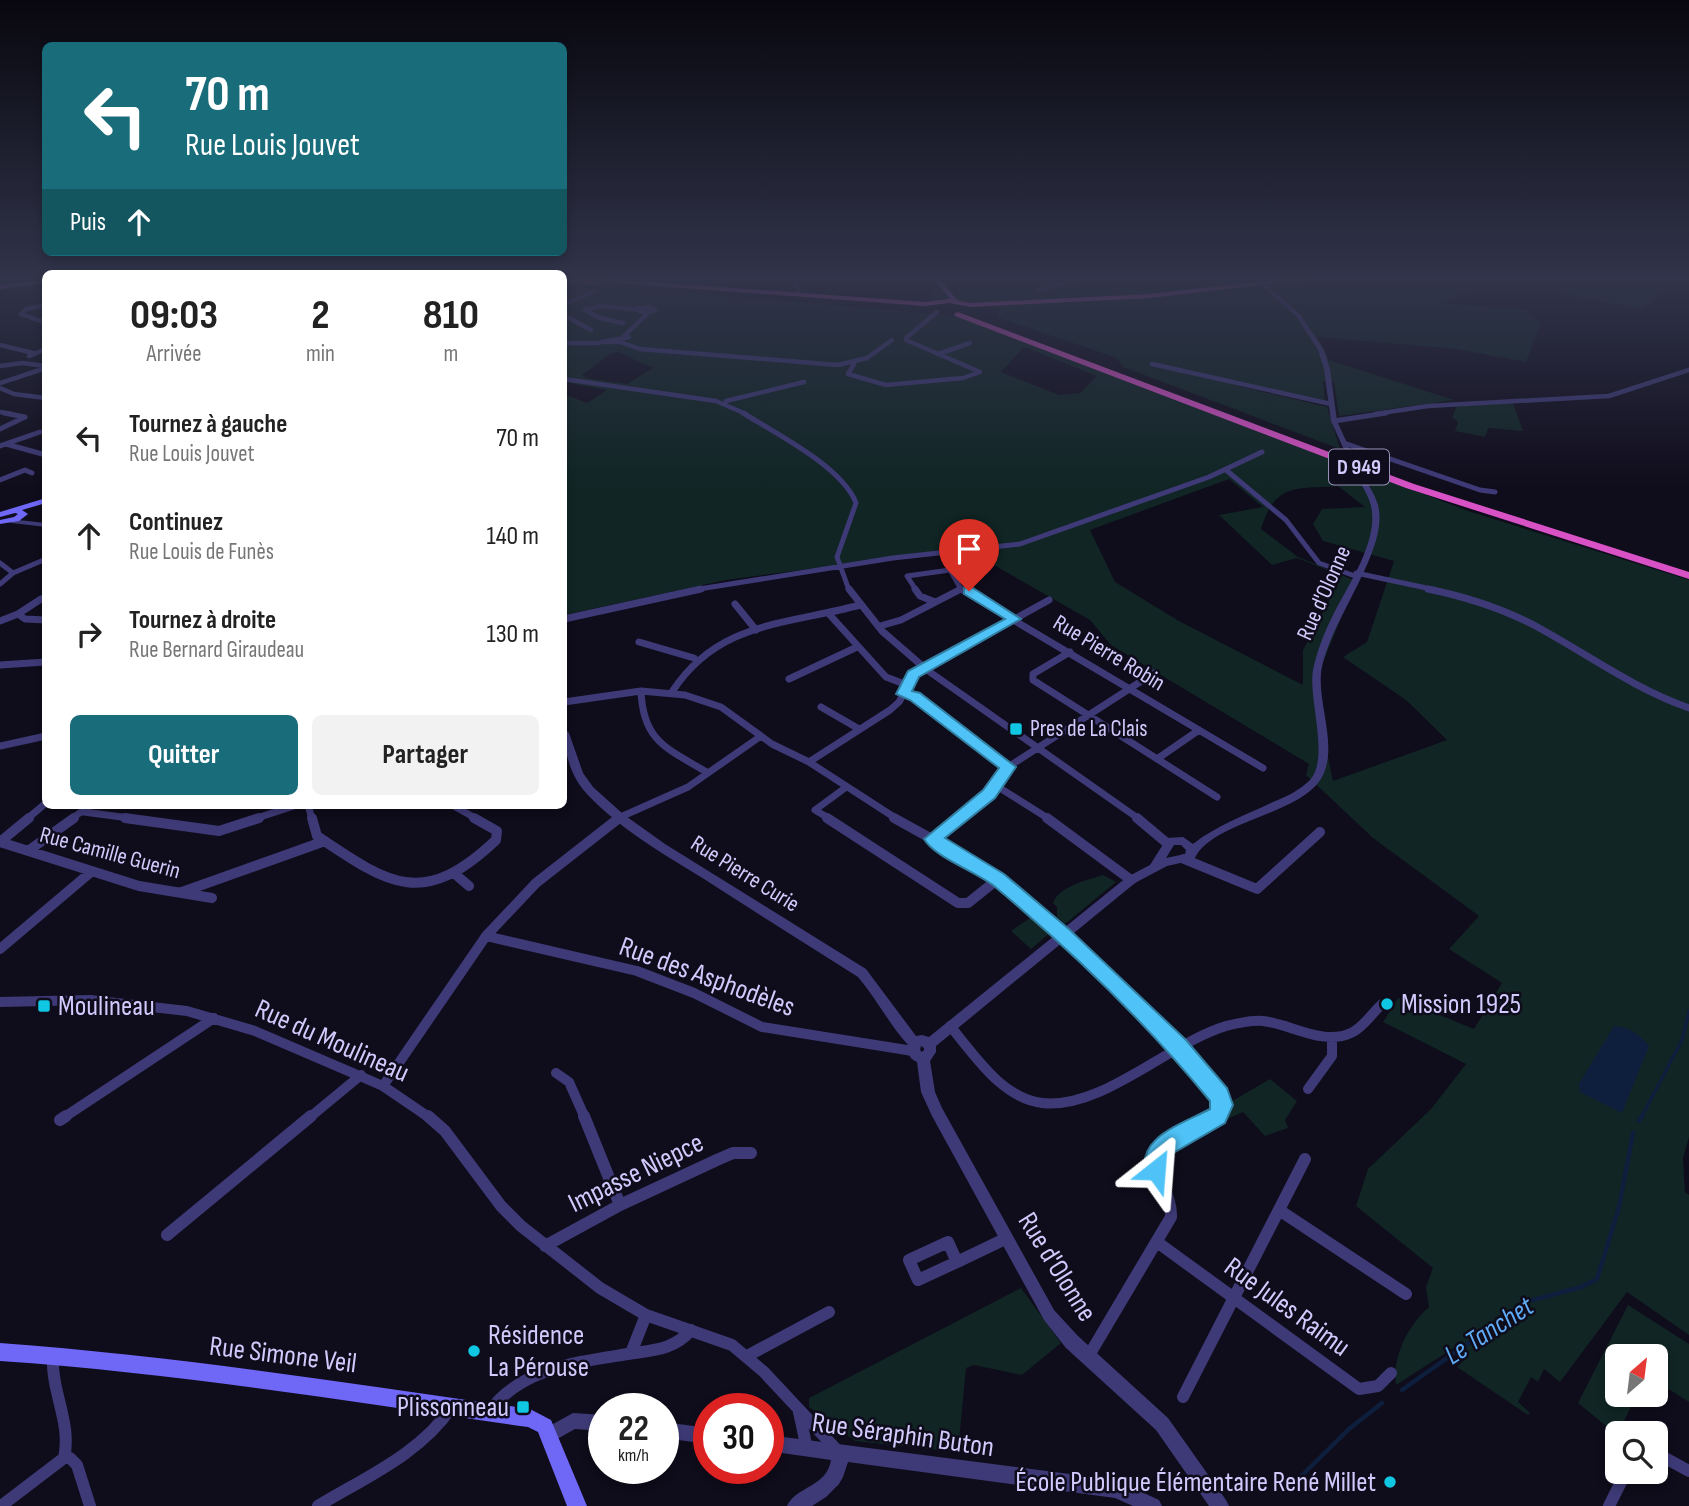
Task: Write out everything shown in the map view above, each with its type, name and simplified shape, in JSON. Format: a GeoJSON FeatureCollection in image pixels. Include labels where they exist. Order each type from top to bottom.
{"type":"FeatureCollection","features":[{"type":"Feature","properties":{"kind":"highway","name":"D 949"},"geometry":{"type":"LineString","coordinates":[[1044,349],[1410,486],[1689,573]]}},
{"type":"Feature","properties":{"kind":"highway","name":"D 949"},"geometry":{"type":"LineString","coordinates":[[1064,349],[1393,475],[1689,573]]}},
{"type":"Feature","properties":{"kind":"main road"},"geometry":{"type":"LineString","coordinates":[[8,517],[42,502]]}},
{"type":"Feature","properties":{"kind":"main road","name":"Rue Simone Veil"},"geometry":{"type":"LineString","coordinates":[[0,1352],[310,1386],[489,1412],[539,1421],[550,1435]]}},
{"type":"Feature","properties":{"kind":"main road"},"geometry":{"type":"LineString","coordinates":[[550,1435],[578,1506]]}},
{"type":"Feature","properties":{"kind":"street"},"geometry":{"type":"LineString","coordinates":[[18,349],[33,353]]}},
{"type":"Feature","properties":{"kind":"street"},"geometry":{"type":"LineString","coordinates":[[651,349],[838,365],[854,364],[877,355],[882,349]]}},
{"type":"Feature","properties":{"kind":"street"},"geometry":{"type":"LineString","coordinates":[[854,364],[848,374],[881,385],[963,378],[980,372],[927,349]]}},
{"type":"Feature","properties":{"kind":"street"},"geometry":{"type":"LineString","coordinates":[[938,354],[952,349]]}},
{"type":"Feature","properties":{"kind":"street","name":"Rue d'Olonne"},"geometry":{"type":"LineString","coordinates":[[1220,1506],[1162,1424],[1088,1357],[1049,1315],[935,1108],[928,1092],[920,1049],[1131,880],[1180,850],[1304,789],[1316,780],[1324,755],[1316,694],[1319,660],[1373,535],[1376,519],[1374,505],[1334,421],[1321,349]]}},
{"type":"Feature","properties":{"kind":"street"},"geometry":{"type":"LineString","coordinates":[[22,363],[33,353],[42,350]]}},
{"type":"Feature","properties":{"kind":"street"},"geometry":{"type":"LineString","coordinates":[[0,366],[22,363],[42,366]]}},
{"type":"Feature","properties":{"kind":"street"},"geometry":{"type":"LineString","coordinates":[[1152,364],[1331,404]]}},
{"type":"Feature","properties":{"kind":"street"},"geometry":{"type":"LineString","coordinates":[[0,385],[42,369]]}},
{"type":"Feature","properties":{"kind":"street"},"geometry":{"type":"LineString","coordinates":[[1334,421],[1428,406],[1609,396],[1689,370]]}},
{"type":"Feature","properties":{"kind":"street"},"geometry":{"type":"LineString","coordinates":[[567,379],[727,404],[836,474],[852,490],[856,503],[837,557],[838,566],[846,587],[860,605],[925,668],[1036,750],[1151,827],[1202,865],[1257,888],[1320,832]]}},
{"type":"Feature","properties":{"kind":"street"},"geometry":{"type":"LineString","coordinates":[[726,401],[804,382]]}},
{"type":"Feature","properties":{"kind":"street"},"geometry":{"type":"LineString","coordinates":[[0,385],[14,394],[42,398]]}},
{"type":"Feature","properties":{"kind":"street"},"geometry":{"type":"LineString","coordinates":[[0,412],[25,416],[0,429]]}},
{"type":"Feature","properties":{"kind":"street"},"geometry":{"type":"LineString","coordinates":[[3,445],[42,432]]}},
{"type":"Feature","properties":{"kind":"street"},"geometry":{"type":"LineString","coordinates":[[1343,443],[1480,490],[1494,492]]}},
{"type":"Feature","properties":{"kind":"street"},"geometry":{"type":"LineString","coordinates":[[3,445],[42,454]]}},
{"type":"Feature","properties":{"kind":"street"},"geometry":{"type":"LineString","coordinates":[[567,618],[726,583],[838,566],[1020,544],[1226,470],[1262,452]]}},
{"type":"Feature","properties":{"kind":"street"},"geometry":{"type":"LineString","coordinates":[[0,480],[25,470],[32,473]]}},
{"type":"Feature","properties":{"kind":"street"},"geometry":{"type":"LineString","coordinates":[[1226,470],[1286,520],[1319,563],[1356,575],[1503,610],[1573,646],[1652,694],[1689,708]]}},
{"type":"Feature","properties":{"kind":"street"},"geometry":{"type":"LineString","coordinates":[[8,517],[42,524]]}},
{"type":"Feature","properties":{"kind":"street"},"geometry":{"type":"LineString","coordinates":[[8,517],[35,522]]}},
{"type":"Feature","properties":{"kind":"street"},"geometry":{"type":"LineString","coordinates":[[0,584],[13,573],[42,560]]}},
{"type":"Feature","properties":{"kind":"street"},"geometry":{"type":"LineString","coordinates":[[0,563],[13,573]]}},
{"type":"Feature","properties":{"kind":"street","name":"Rue Pierre Robin"},"geometry":{"type":"LineString","coordinates":[[935,602],[920,596],[907,576],[950,570],[961,589],[1263,768]]}},
{"type":"Feature","properties":{"kind":"street"},"geometry":{"type":"LineString","coordinates":[[880,626],[901,620],[961,589]]}},
{"type":"Feature","properties":{"kind":"street"},"geometry":{"type":"LineString","coordinates":[[0,621],[18,614],[41,599]]}},
{"type":"Feature","properties":{"kind":"street"},"geometry":{"type":"LineString","coordinates":[[809,762],[890,710],[914,674],[1049,600]]}},
{"type":"Feature","properties":{"kind":"street"},"geometry":{"type":"LineString","coordinates":[[736,604],[756,630]]}},
{"type":"Feature","properties":{"kind":"street"},"geometry":{"type":"LineString","coordinates":[[671,692],[694,658],[709,649],[780,622],[829,614],[860,605]]}},
{"type":"Feature","properties":{"kind":"street"},"geometry":{"type":"LineString","coordinates":[[18,614],[25,619],[42,621]]}},
{"type":"Feature","properties":{"kind":"street"},"geometry":{"type":"LineString","coordinates":[[829,614],[886,677],[907,685]]}},
{"type":"Feature","properties":{"kind":"street"},"geometry":{"type":"LineString","coordinates":[[639,642],[694,658]]}},
{"type":"Feature","properties":{"kind":"street"},"geometry":{"type":"LineString","coordinates":[[789,678],[857,647]]}},
{"type":"Feature","properties":{"kind":"street"},"geometry":{"type":"LineString","coordinates":[[1070,652],[1033,674],[1033,680],[1217,797]]}},
{"type":"Feature","properties":{"kind":"street"},"geometry":{"type":"LineString","coordinates":[[0,665],[42,662]]}},
{"type":"Feature","properties":{"kind":"street"},"geometry":{"type":"LineString","coordinates":[[933,839],[984,799],[1008,767],[1154,673]]}},
{"type":"Feature","properties":{"kind":"street"},"geometry":{"type":"LineString","coordinates":[[641,691],[640,715],[649,735],[708,773]]}},
{"type":"Feature","properties":{"kind":"street"},"geometry":{"type":"LineString","coordinates":[[567,702],[641,691],[671,692],[721,707],[761,736],[809,762],[845,788],[998,879],[1063,935],[1179,1047],[1219,1096],[1222,1105],[1217,1116],[1162,1147],[1155,1157],[1156,1170],[1172,1210],[1157,1242],[1088,1357]]}},
{"type":"Feature","properties":{"kind":"street"},"geometry":{"type":"LineString","coordinates":[[903,694],[915,696],[1008,767]]}},
{"type":"Feature","properties":{"kind":"street"},"geometry":{"type":"LineString","coordinates":[[821,706],[859,729]]}},
{"type":"Feature","properties":{"kind":"street"},"geometry":{"type":"LineString","coordinates":[[1157,759],[1199,730]]}},
{"type":"Feature","properties":{"kind":"street"},"geometry":{"type":"LineString","coordinates":[[383,1086],[486,936],[536,883],[620,817],[688,787],[761,736]]}},
{"type":"Feature","properties":{"kind":"street"},"geometry":{"type":"LineString","coordinates":[[0,747],[42,737]]}},
{"type":"Feature","properties":{"kind":"street","name":"Rue Pierre Curie"},"geometry":{"type":"LineString","coordinates":[[567,742],[578,774],[589,790],[620,817],[661,847],[862,973],[884,996],[903,1031],[920,1049]]}},
{"type":"Feature","properties":{"kind":"street"},"geometry":{"type":"LineString","coordinates":[[995,785],[1035,809],[1131,880]]}},
{"type":"Feature","properties":{"kind":"street"},"geometry":{"type":"LineString","coordinates":[[845,788],[815,810],[958,903],[968,903],[998,879]]}},
{"type":"Feature","properties":{"kind":"street"},"geometry":{"type":"LineString","coordinates":[[0,842],[42,806]]}},
{"type":"Feature","properties":{"kind":"street"},"geometry":{"type":"LineString","coordinates":[[28,851],[87,809]]}},
{"type":"Feature","properties":{"kind":"street"},"geometry":{"type":"LineString","coordinates":[[84,812],[219,831],[285,809]]}},
{"type":"Feature","properties":{"kind":"street"},"geometry":{"type":"LineString","coordinates":[[309,809],[317,836],[393,882],[413,883],[455,874],[496,840],[497,831],[461,809]]}},
{"type":"Feature","properties":{"kind":"street"},"geometry":{"type":"LineString","coordinates":[[179,893],[325,841]]}},
{"type":"Feature","properties":{"kind":"street","name":"Rue Camille Guerin"},"geometry":{"type":"LineString","coordinates":[[0,842],[138,886],[212,898]]}},
{"type":"Feature","properties":{"kind":"street"},"geometry":{"type":"LineString","coordinates":[[0,949],[91,872]]}},
{"type":"Feature","properties":{"kind":"street"},"geometry":{"type":"LineString","coordinates":[[455,874],[468,886]]}},
{"type":"Feature","properties":{"kind":"street","name":"Rue des Asphodèles"},"geometry":{"type":"LineString","coordinates":[[486,936],[637,971],[694,993],[762,1027],[920,1049]]}},
{"type":"Feature","properties":{"kind":"street","name":"Rue du Moulineau"},"geometry":{"type":"LineString","coordinates":[[0,1002],[90,1000],[165,1007],[214,1018],[286,1043],[383,1086],[419,1108],[444,1130],[501,1206],[545,1246],[600,1288],[646,1315],[713,1336],[747,1356],[840,1453]]}},
{"type":"Feature","properties":{"kind":"street"},"geometry":{"type":"LineString","coordinates":[[950,1026],[1004,1086],[1030,1101],[1044,1104],[1073,1101],[1210,1031],[1255,1020],[1279,1022],[1332,1037],[1350,1034],[1382,1004]]}},
{"type":"Feature","properties":{"kind":"street"},"geometry":{"type":"LineString","coordinates":[[60,1120],[214,1018]]}},
{"type":"Feature","properties":{"kind":"street"},"geometry":{"type":"LineString","coordinates":[[1308,1089],[1332,1056],[1332,1037]]}},
{"type":"Feature","properties":{"kind":"street"},"geometry":{"type":"LineString","coordinates":[[556,1073],[569,1082],[576,1094],[620,1205]]}},
{"type":"Feature","properties":{"kind":"street"},"geometry":{"type":"LineString","coordinates":[[167,1235],[361,1075]]}},
{"type":"Feature","properties":{"kind":"street","name":"Impasse Niepce"},"geometry":{"type":"LineString","coordinates":[[545,1246],[620,1205],[733,1153],[751,1153]]}},
{"type":"Feature","properties":{"kind":"street"},"geometry":{"type":"LineString","coordinates":[[1183,1397],[1305,1159]]}},
{"type":"Feature","properties":{"kind":"street"},"geometry":{"type":"LineString","coordinates":[[1279,1210],[1406,1294]]}},
{"type":"Feature","properties":{"kind":"street"},"geometry":{"type":"LineString","coordinates":[[957,1262],[1005,1239]]}},
{"type":"Feature","properties":{"kind":"street","name":"Rue Jules Raimu"},"geometry":{"type":"LineString","coordinates":[[1157,1242],[1359,1389],[1374,1389],[1391,1373]]}},
{"type":"Feature","properties":{"kind":"street"},"geometry":{"type":"LineString","coordinates":[[747,1356],[829,1312]]}},
{"type":"Feature","properties":{"kind":"street"},"geometry":{"type":"LineString","coordinates":[[631,1353],[646,1315]]}},
{"type":"Feature","properties":{"kind":"street"},"geometry":{"type":"LineString","coordinates":[[489,1412],[502,1393],[540,1375],[680,1343],[691,1330]]}},
{"type":"Feature","properties":{"kind":"street"},"geometry":{"type":"LineString","coordinates":[[1,1506],[64,1458],[69,1442],[51,1379],[52,1357]]}},
{"type":"Feature","properties":{"kind":"street","name":"Rue du Moulineau"},"geometry":{"type":"LineString","coordinates":[[796,1406],[804,1424],[807,1449]]}},
{"type":"Feature","properties":{"kind":"street"},"geometry":{"type":"LineString","coordinates":[[318,1506],[415,1446],[444,1421],[451,1408]]}},
{"type":"Feature","properties":{"kind":"street"},"geometry":{"type":"LineString","coordinates":[[550,1435],[573,1421],[588,1422]]}},
{"type":"Feature","properties":{"kind":"street","name":"Rue Séraphin Buton"},"geometry":{"type":"LineString","coordinates":[[784,1445],[1116,1489],[1153,1506]]}},
{"type":"Feature","properties":{"kind":"street"},"geometry":{"type":"LineString","coordinates":[[796,1506],[834,1479],[841,1461],[840,1453]]}},
{"type":"Feature","properties":{"kind":"street"},"geometry":{"type":"LineString","coordinates":[[64,1458],[74,1460],[77,1465],[90,1506]]}},
{"type":"Feature","properties":{"kind":"street"},"geometry":{"type":"LineString","coordinates":[[1668,1460],[1689,1471]]}},
{"type":"Feature","properties":{"kind":"street"},"geometry":{"type":"LineString","coordinates":[[1609,1506],[1620,1484]]}},
{"type":"Feature","properties":{"kind":"green space"},"geometry":{"type":"Polygon","coordinates":[[[567,349],[1022,349],[1001,372],[1059,395],[1080,393],[1097,376],[1030,349],[1047,349],[1468,511],[1689,580],[1689,1137],[1683,1158],[1685,1192],[1689,1195],[1689,1335],[1627,1292],[1560,1382],[1544,1369],[1538,1382],[1531,1377],[1518,1402],[1530,1413],[1528,1415],[1457,1367],[1464,1360],[1463,1342],[1396,1385],[1395,1374],[1403,1342],[1414,1323],[1429,1307],[1426,1287],[1433,1268],[1356,1206],[1368,1169],[1431,1109],[1466,1064],[1383,1022],[1398,998],[1474,1029],[1502,983],[1449,949],[1479,916],[1373,838],[1306,775],[1309,764],[1111,645],[1090,620],[964,548],[726,580],[567,614],[567,397],[587,403],[607,390],[567,383],[567,349]],[[618,352],[610,354],[582,375],[586,378],[627,384],[653,368],[618,352]],[[1229,479],[1090,530],[1115,582],[1179,621],[1303,685],[1303,650],[1342,576],[1297,558],[1272,565],[1219,515],[1263,507],[1229,479]],[[1338,486],[1298,489],[1280,496],[1273,503],[1261,529],[1298,557],[1356,581],[1313,687],[1333,781],[1447,740],[1406,700],[1343,657],[1367,642],[1394,561],[1323,541],[1313,524],[1322,509],[1365,507],[1338,486]]]}},
{"type":"Feature","properties":{"kind":"green space"},"geometry":{"type":"Polygon","coordinates":[[[1091,349],[1324,349],[1329,360],[1454,400],[1339,416],[1334,382],[1323,381],[1325,400],[1319,401],[1241,384],[1238,386],[1327,407],[1340,449],[1123,367],[1117,358],[1091,349]]]}},
{"type":"Feature","properties":{"kind":"green space"},"geometry":{"type":"Polygon","coordinates":[[[1458,349],[1531,349],[1526,362],[1458,349]]]}},
{"type":"Feature","properties":{"kind":"green space"},"geometry":{"type":"Polygon","coordinates":[[[1513,403],[1523,431],[1488,428],[1485,437],[1455,431],[1458,422],[1452,417],[1457,406],[1513,403]]]}},
{"type":"Feature","properties":{"kind":"green space"},"geometry":{"type":"Polygon","coordinates":[[[1103,875],[1116,882],[1065,924],[1057,917],[1057,907],[1053,903],[1061,892],[1075,884],[1103,875]]]}},
{"type":"Feature","properties":{"kind":"green space"},"geometry":{"type":"Polygon","coordinates":[[[1033,916],[1051,932],[1031,949],[1011,931],[1033,916]]]}},
{"type":"Feature","properties":{"kind":"green space"},"geometry":{"type":"Polygon","coordinates":[[[1270,1079],[1297,1101],[1285,1120],[1288,1128],[1265,1136],[1243,1112],[1223,1121],[1228,1111],[1227,1104],[1270,1079]]]}},
{"type":"Feature","properties":{"kind":"green space"},"geometry":{"type":"Polygon","coordinates":[[[1021,1288],[1061,1343],[1022,1375],[974,1365],[966,1368],[958,1452],[855,1441],[809,1407],[809,1398],[1021,1288]]]}},
{"type":"Feature","properties":{"kind":"green space"},"geometry":{"type":"Polygon","coordinates":[[[1628,1305],[1689,1344],[1689,1402],[1668,1389],[1668,1344],[1608,1344],[1628,1305]]]}},
{"type":"Feature","properties":{"kind":"green space"},"geometry":{"type":"Polygon","coordinates":[[[1605,1350],[1605,1407],[1631,1407],[1624,1421],[1605,1421],[1605,1425],[1578,1403],[1605,1350]]]}},
{"type":"Feature","properties":{"kind":"water"},"geometry":{"type":"Polygon","coordinates":[[[1614,1026],[1633,1032],[1649,1046],[1622,1113],[1580,1092],[1579,1084],[1614,1026]]]}},
{"type":"Feature","properties":{"kind":"waterway","name":"Le Tanchet"},"geometry":{"type":"LineString","coordinates":[[1641,1118],[1682,1040],[1689,1011]]}},
{"type":"Feature","properties":{"kind":"waterway","name":"Le Tanchet"},"geometry":{"type":"LineString","coordinates":[[1639,1121],[1642,1116]]}},
{"type":"Feature","properties":{"kind":"waterway","name":"Le Tanchet"},"geometry":{"type":"LineString","coordinates":[[1402,1390],[1526,1302],[1581,1287],[1597,1279],[1619,1207],[1633,1133]]}},
{"type":"Feature","properties":{"kind":"waterway","name":"Le Tanchet"},"geometry":{"type":"LineString","coordinates":[[1290,1487],[1349,1429],[1382,1403]]}},
{"type":"Feature","properties":{"kind":"place","name":"Pres de La Clais"},"geometry":{"type":"Point","coordinates":[1016,729]}},
{"type":"Feature","properties":{"kind":"place","name":"Mission 1925"},"geometry":{"type":"Point","coordinates":[1387,1004]}},
{"type":"Feature","properties":{"kind":"place","name":"Moulineau"},"geometry":{"type":"Point","coordinates":[44,1006]}},
{"type":"Feature","properties":{"kind":"place","name":"Résidence La Pérouse"},"geometry":{"type":"Point","coordinates":[474,1351]}},
{"type":"Feature","properties":{"kind":"place","name":"Plissonneau"},"geometry":{"type":"Point","coordinates":[523,1407]}},
{"type":"Feature","properties":{"kind":"place","name":"École Publique Élémentaire René Millet"},"geometry":{"type":"Point","coordinates":[1390,1482]}},
{"type":"Feature","properties":{"kind":"route"},"geometry":{"type":"LineString","coordinates":[[969,591],[1015,619],[914,674],[903,694],[915,696],[1008,767],[989,794],[944,827],[933,839],[998,879],[1063,935],[1179,1047],[1219,1096],[1222,1105],[1217,1116],[1162,1147],[1155,1157],[1156,1170]]}}]}
